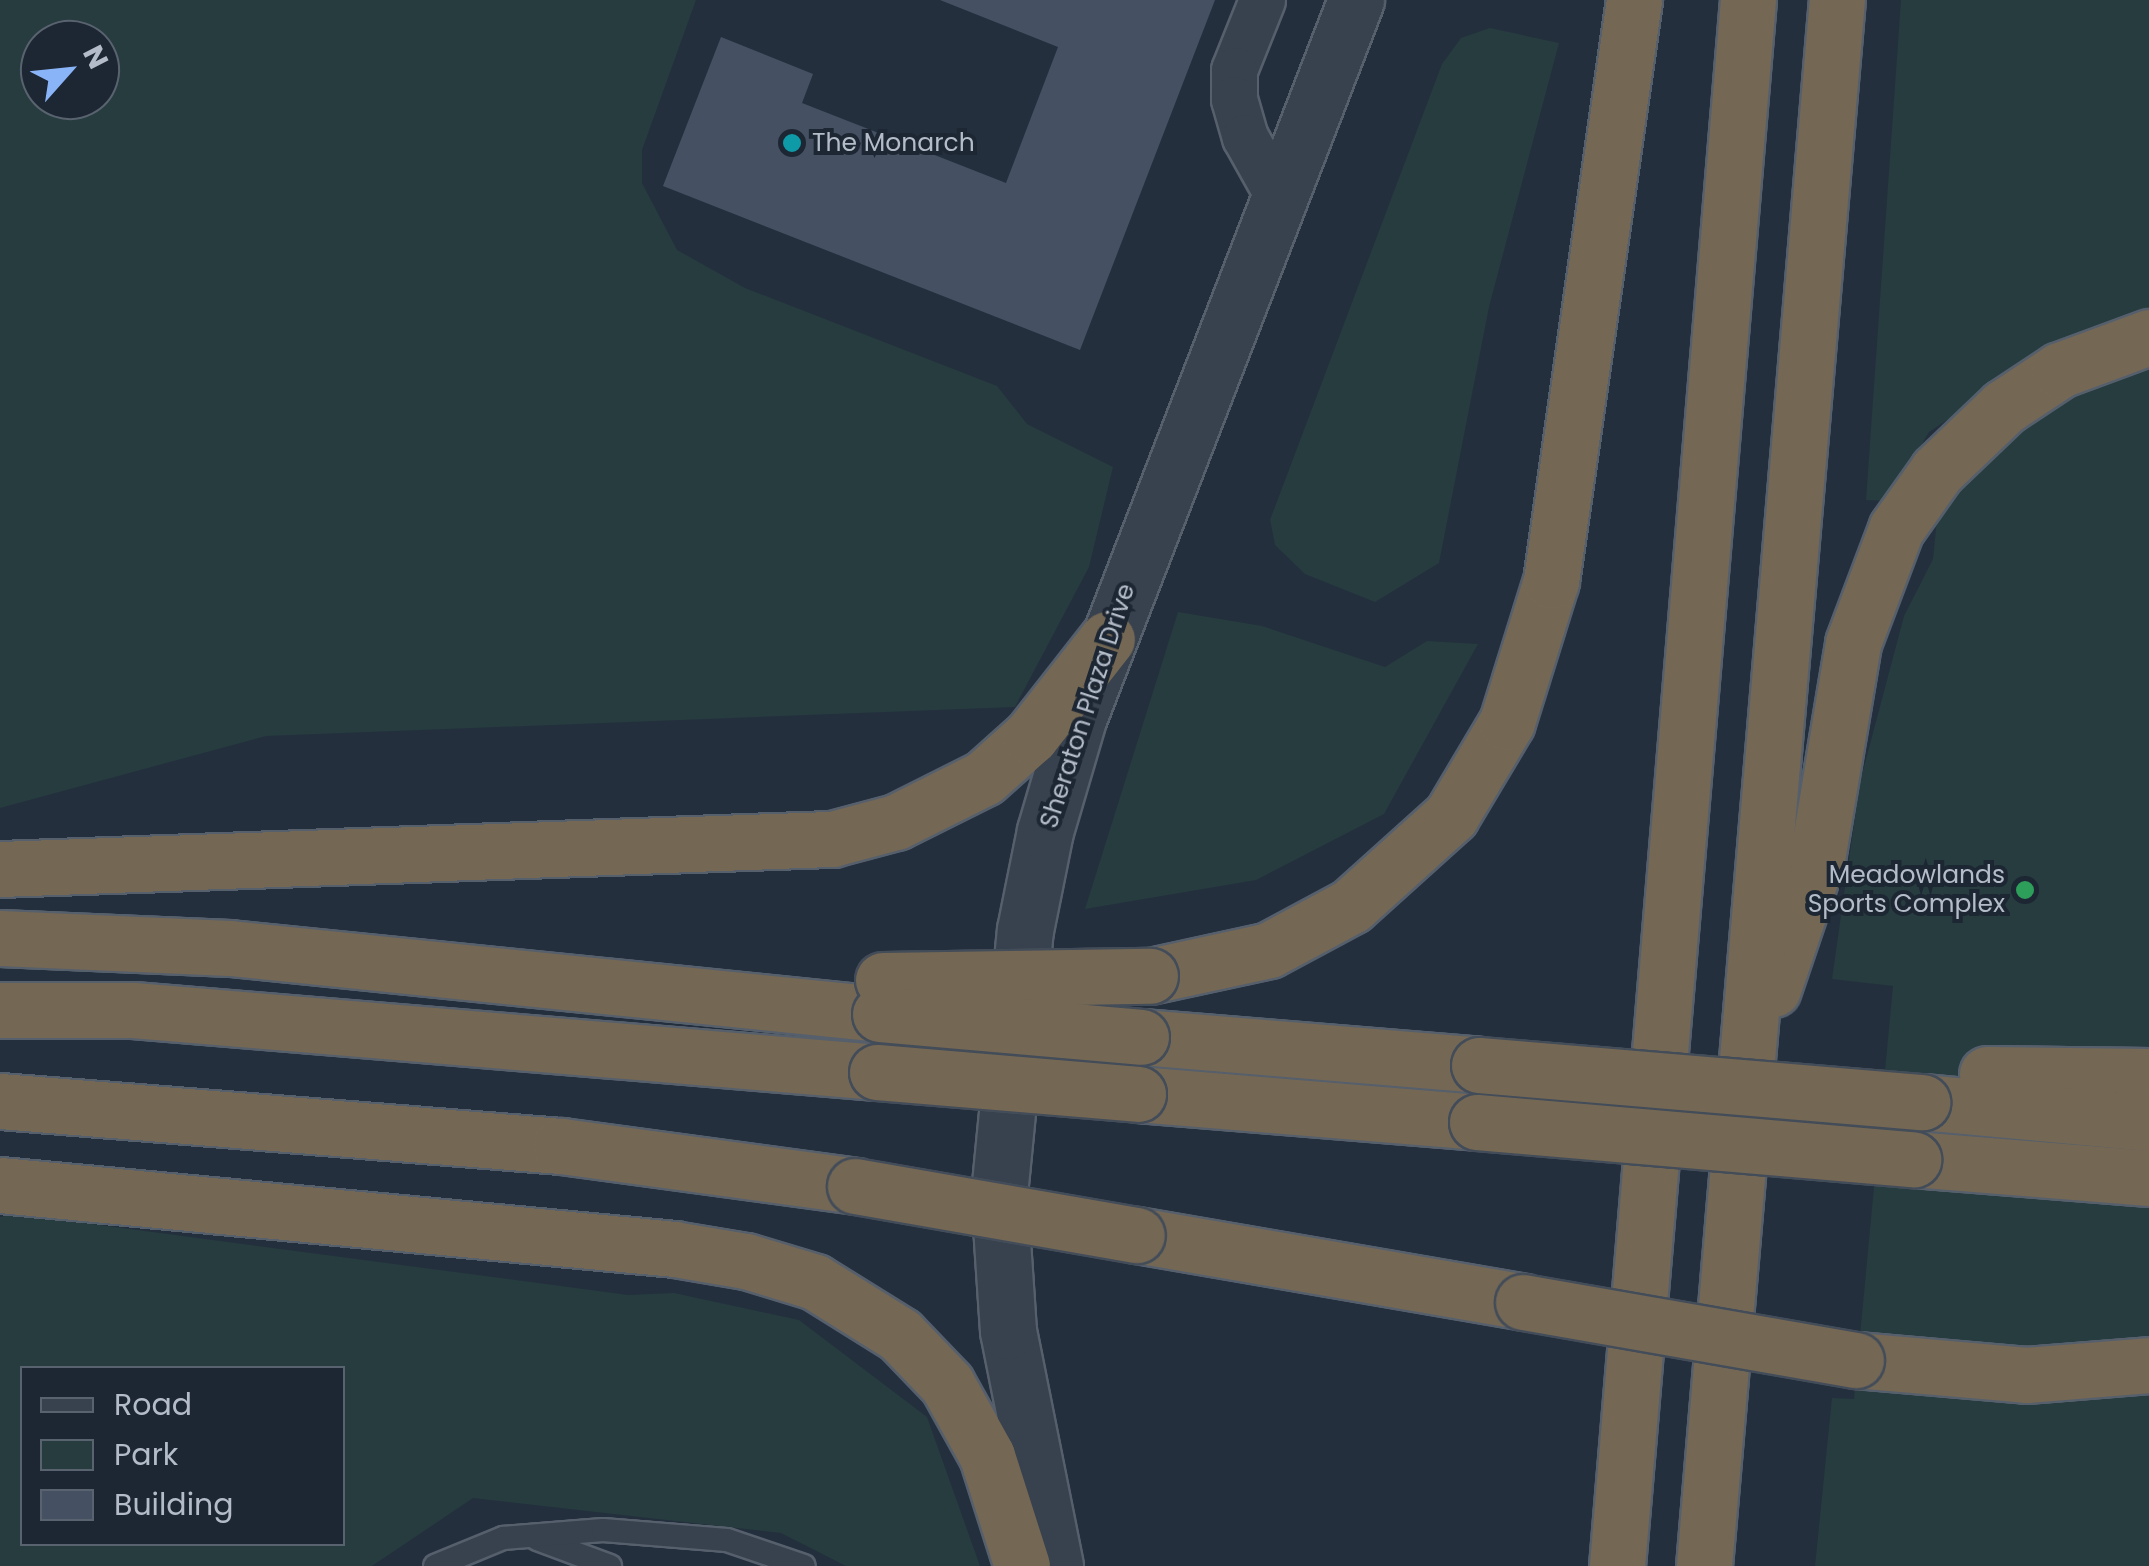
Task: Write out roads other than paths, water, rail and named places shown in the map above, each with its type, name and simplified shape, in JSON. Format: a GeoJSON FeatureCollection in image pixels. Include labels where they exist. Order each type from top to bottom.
{"type":"FeatureCollection","features":[{"type":"Feature","properties":{"kind":"highway"},"geometry":{"type":"LineString","coordinates":[[882,997],[1150,976],[1269,950],[1364,896],[1451,816],[1507,722],[1533,655],[1551,580],[1634,0]]}},
{"type":"Feature","properties":{"kind":"highway"},"geometry":{"type":"LineString","coordinates":[[1616,1566],[1748,0]]}},
{"type":"Feature","properties":{"kind":"highway"},"geometry":{"type":"LineString","coordinates":[[1704,1566],[1837,0]]}},
{"type":"Feature","properties":{"kind":"highway"},"geometry":{"type":"LineString","coordinates":[[1745,1073],[1817,859],[1841,691],[1866,598],[1896,529],[1936,472],[2004,407],[2060,370],[2149,337]]}},
{"type":"Feature","properties":{"kind":"highway"},"geometry":{"type":"LineString","coordinates":[[0,869],[832,840],[896,822],[984,778],[1031,736],[1106,639]]}},
{"type":"Feature","properties":{"kind":"highway"},"geometry":{"type":"LineString","coordinates":[[0,938],[171,943],[558,976],[882,997],[1141,1036],[1686,1082],[1925,1086],[2149,1076]]}},
{"type":"Feature","properties":{"kind":"highway"},"geometry":{"type":"LineString","coordinates":[[0,1010],[151,1012],[2149,1178]]}},
{"type":"Feature","properties":{"kind":"highway"},"geometry":{"type":"LineString","coordinates":[[1925,1086],[2149,1122]]}},
{"type":"Feature","properties":{"kind":"highway"},"geometry":{"type":"LineString","coordinates":[[0,1101],[561,1146],[855,1186],[1856,1360],[1986,1374],[2090,1373],[2149,1365]]}},
{"type":"Feature","properties":{"kind":"highway"},"geometry":{"type":"LineString","coordinates":[[0,1185],[674,1249],[746,1260],[815,1282],[900,1335],[956,1396],[987,1456],[1022,1566]]}},
{"type":"Feature","properties":{"kind":"street"},"geometry":{"type":"LineString","coordinates":[[1262,0],[1234,70],[1234,99],[1245,137],[1278,196]]}},
{"type":"Feature","properties":{"kind":"street","name":"Sheraton Plaza Drive"},"geometry":{"type":"LineString","coordinates":[[1054,1566],[1008,1331],[1000,1194],[1025,930],[1045,830],[1106,639],[1356,0]]}},
{"type":"Feature","properties":{"kind":"lane"},"geometry":{"type":"LineString","coordinates":[[435,1566],[524,1534],[602,1530],[696,1536],[760,1548],[804,1566]]}},
{"type":"Feature","properties":{"kind":"lane"},"geometry":{"type":"LineString","coordinates":[[524,1534],[610,1566]]}},
{"type":"Feature","properties":{"kind":"place","name":"The Monarch"},"geometry":{"type":"Point","coordinates":[792,143]}},
{"type":"Feature","properties":{"kind":"place","name":"Meadowlands Sports Complex"},"geometry":{"type":"Point","coordinates":[2025,890]}}]}
